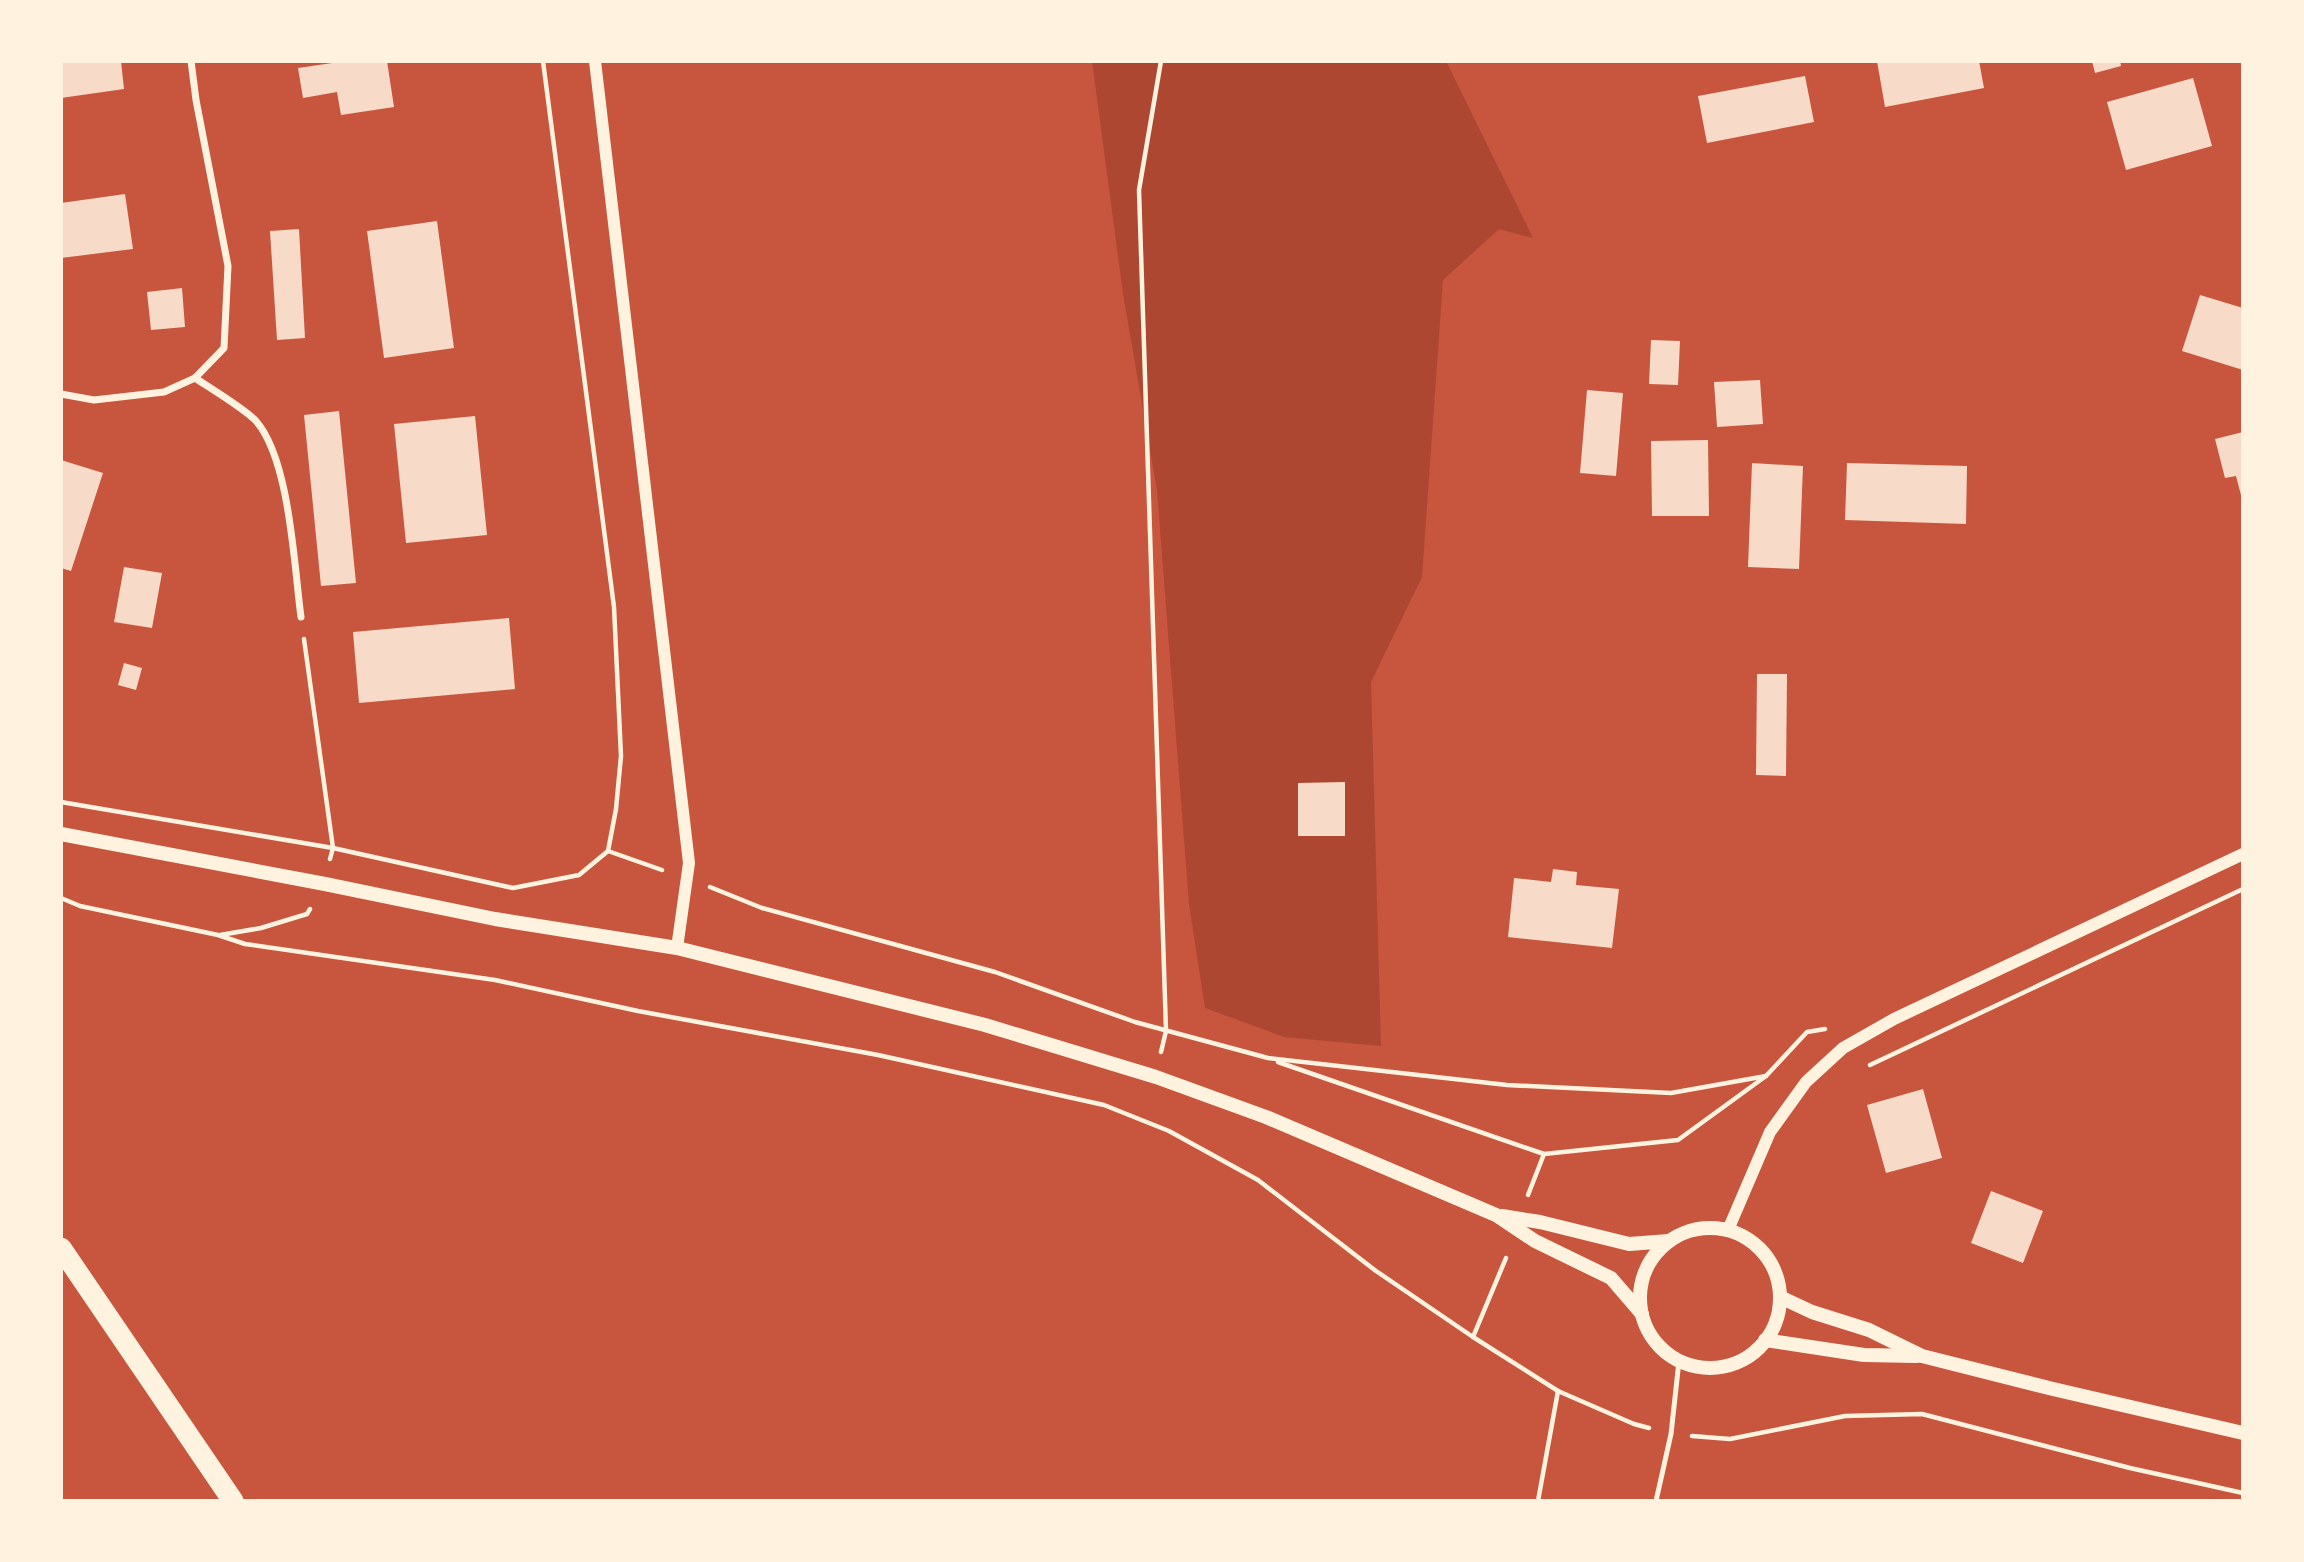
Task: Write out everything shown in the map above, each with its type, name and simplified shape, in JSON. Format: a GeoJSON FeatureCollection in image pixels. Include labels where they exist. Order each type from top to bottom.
{"type":"FeatureCollection","features":[{"type":"Feature","properties":{"kind":"highway"},"geometry":{"type":"LineString","coordinates":[[61,1248],[233,1501]]}},
{"type":"Feature","properties":{"kind":"main road"},"geometry":{"type":"LineString","coordinates":[[61,834],[495,919],[677,948],[985,1026],[1156,1077],[1266,1117],[1496,1215],[1535,1241],[1611,1278],[1642,1314]]}},
{"type":"Feature","properties":{"kind":"main road"},"geometry":{"type":"LineString","coordinates":[[1496,1215],[1540,1222],[1629,1244],[1669,1241]]}},
{"type":"Feature","properties":{"kind":"main road"},"geometry":{"type":"LineString","coordinates":[[1707,1227],[1728,1230],[1749,1239],[1765,1255],[1776,1275],[1780,1297],[1776,1319],[1765,1340],[1748,1357],[1726,1366],[1702,1368],[1679,1361],[1662,1349],[1649,1333],[1642,1314],[1640,1294],[1644,1273],[1654,1255],[1669,1241],[1687,1231],[1707,1227]]}},
{"type":"Feature","properties":{"kind":"main road"},"geometry":{"type":"LineString","coordinates":[[1780,1297],[1812,1312],[1870,1330],[1922,1356],[2243,1433]]}},
{"type":"Feature","properties":{"kind":"main road"},"geometry":{"type":"LineString","coordinates":[[1765,1340],[1864,1355],[1922,1356]]}},
{"type":"Feature","properties":{"kind":"street"},"geometry":{"type":"LineString","coordinates":[[61,394],[94,400],[164,392],[195,378],[224,348],[228,266],[191,61]]}},
{"type":"Feature","properties":{"kind":"street"},"geometry":{"type":"LineString","coordinates":[[595,61],[689,863],[677,948]]}},
{"type":"Feature","properties":{"kind":"street"},"geometry":{"type":"LineString","coordinates":[[195,378],[256,421],[272,450],[285,487],[301,617]]}},
{"type":"Feature","properties":{"kind":"street"},"geometry":{"type":"LineString","coordinates":[[1728,1230],[1770,1132],[1806,1082],[1843,1048],[1894,1020],[2243,854]]}},
{"type":"Feature","properties":{"kind":"lane"},"geometry":{"type":"LineString","coordinates":[[1656,1501],[1671,1434],[1679,1361]]}},
{"type":"Feature","properties":{"kind":"path"},"geometry":{"type":"LineString","coordinates":[[61,802],[332,848],[513,887],[579,875],[608,851],[616,809],[621,756],[614,607],[543,61]]}},
{"type":"Feature","properties":{"kind":"path"},"geometry":{"type":"LineString","coordinates":[[1156,1077],[1166,1031],[1139,190],[1161,61]]}},
{"type":"Feature","properties":{"kind":"path"},"geometry":{"type":"LineString","coordinates":[[218,935],[261,928],[307,914],[325,884],[332,848],[301,617]]}},
{"type":"Feature","properties":{"kind":"path"},"geometry":{"type":"LineString","coordinates":[[608,851],[687,878],[762,908],[995,972],[1166,1031],[1268,1058],[1544,1154],[1678,1140],[1766,1076],[1671,1093],[1507,1085],[1268,1058]]}},
{"type":"Feature","properties":{"kind":"path"},"geometry":{"type":"LineString","coordinates":[[1859,1071],[2243,889]]}},
{"type":"Feature","properties":{"kind":"path"},"geometry":{"type":"LineString","coordinates":[[61,898],[80,906],[218,935],[244,944],[495,980],[638,1011],[878,1055],[1104,1105],[1169,1130],[1258,1180],[1376,1271],[1473,1337],[1558,1391],[1634,1424],[1671,1434],[1730,1439],[1845,1416],[1922,1414],[2130,1468],[2243,1493]]}},
{"type":"Feature","properties":{"kind":"path"},"geometry":{"type":"LineString","coordinates":[[1527,1198],[1544,1154]]}},
{"type":"Feature","properties":{"kind":"path"},"geometry":{"type":"LineString","coordinates":[[1473,1337],[1506,1258]]}},
{"type":"Feature","properties":{"kind":"path"},"geometry":{"type":"LineString","coordinates":[[1538,1501],[1558,1391]]}},
{"type":"Feature","properties":{"kind":"shaded area"},"geometry":{"type":"Polygon","coordinates":[[[1092,61],[1446,61],[1533,238],[1499,229],[1443,280],[1422,577],[1371,682],[1381,1046],[1284,1037],[1205,1008],[1189,904],[1157,490],[1123,294],[1092,61]]]}},
{"type":"Feature","properties":{"kind":"building"},"geometry":{"type":"Polygon","coordinates":[[[61,61],[121,61],[124,89],[61,98],[61,61]]]}},
{"type":"Feature","properties":{"kind":"building"},"geometry":{"type":"Polygon","coordinates":[[[346,61],[387,61],[394,107],[341,115],[337,92],[303,98],[298,68],[346,61]]]}},
{"type":"Feature","properties":{"kind":"building"},"geometry":{"type":"Polygon","coordinates":[[[1877,61],[1979,61],[1984,88],[1885,107],[1877,61]]]}},
{"type":"Feature","properties":{"kind":"building"},"geometry":{"type":"Polygon","coordinates":[[[2092,61],[2120,61],[2121,66],[2095,73],[2092,61]]]}},
{"type":"Feature","properties":{"kind":"building"},"geometry":{"type":"Polygon","coordinates":[[[1805,76],[1814,122],[1707,143],[1698,96],[1805,76]]]}},
{"type":"Feature","properties":{"kind":"building"},"geometry":{"type":"Polygon","coordinates":[[[2193,78],[2212,146],[2126,170],[2107,102],[2193,78]]]}},
{"type":"Feature","properties":{"kind":"building"},"geometry":{"type":"Polygon","coordinates":[[[125,194],[133,249],[61,258],[61,203],[125,194]]]}},
{"type":"Feature","properties":{"kind":"building"},"geometry":{"type":"Polygon","coordinates":[[[437,221],[454,348],[384,358],[367,231],[437,221]]]}},
{"type":"Feature","properties":{"kind":"building"},"geometry":{"type":"Polygon","coordinates":[[[299,229],[305,338],[277,340],[270,231],[299,229]]]}},
{"type":"Feature","properties":{"kind":"building"},"geometry":{"type":"Polygon","coordinates":[[[182,288],[185,327],[151,330],[147,292],[182,288]]]}},
{"type":"Feature","properties":{"kind":"building"},"geometry":{"type":"Polygon","coordinates":[[[2200,295],[2243,308],[2243,370],[2182,351],[2200,295]]]}},
{"type":"Feature","properties":{"kind":"building"},"geometry":{"type":"Polygon","coordinates":[[[1651,340],[1680,341],[1678,385],[1649,384],[1651,340]]]}},
{"type":"Feature","properties":{"kind":"building"},"geometry":{"type":"Polygon","coordinates":[[[1760,380],[1763,424],[1717,427],[1714,382],[1760,380]]]}},
{"type":"Feature","properties":{"kind":"building"},"geometry":{"type":"Polygon","coordinates":[[[1587,390],[1623,393],[1616,476],[1580,473],[1587,390]]]}},
{"type":"Feature","properties":{"kind":"building"},"geometry":{"type":"Polygon","coordinates":[[[339,411],[356,583],[321,586],[304,415],[339,411]]]}},
{"type":"Feature","properties":{"kind":"building"},"geometry":{"type":"Polygon","coordinates":[[[475,416],[487,535],[406,543],[394,424],[475,416]]]}},
{"type":"Feature","properties":{"kind":"building"},"geometry":{"type":"Polygon","coordinates":[[[2243,432],[2242,499],[2236,476],[2225,478],[2215,439],[2243,432]]]}},
{"type":"Feature","properties":{"kind":"building"},"geometry":{"type":"Polygon","coordinates":[[[1708,440],[1709,516],[1652,516],[1651,441],[1708,440]]]}},
{"type":"Feature","properties":{"kind":"building"},"geometry":{"type":"Polygon","coordinates":[[[61,460],[103,473],[71,571],[61,568],[61,460]]]}},
{"type":"Feature","properties":{"kind":"building"},"geometry":{"type":"Polygon","coordinates":[[[1752,463],[1803,466],[1799,569],[1748,567],[1752,463]]]}},
{"type":"Feature","properties":{"kind":"building"},"geometry":{"type":"Polygon","coordinates":[[[1847,463],[1967,466],[1966,524],[1845,520],[1847,463]]]}},
{"type":"Feature","properties":{"kind":"building"},"geometry":{"type":"Polygon","coordinates":[[[124,567],[162,573],[152,628],[114,622],[124,567]]]}},
{"type":"Feature","properties":{"kind":"building"},"geometry":{"type":"Polygon","coordinates":[[[509,618],[515,689],[359,703],[353,632],[509,618]]]}},
{"type":"Feature","properties":{"kind":"building"},"geometry":{"type":"Polygon","coordinates":[[[124,663],[142,668],[136,690],[118,685],[124,663]]]}},
{"type":"Feature","properties":{"kind":"building"},"geometry":{"type":"Polygon","coordinates":[[[1757,674],[1787,674],[1786,776],[1756,775],[1757,674]]]}},
{"type":"Feature","properties":{"kind":"building"},"geometry":{"type":"Polygon","coordinates":[[[1345,782],[1345,836],[1298,836],[1298,783],[1345,782]]]}},
{"type":"Feature","properties":{"kind":"building"},"geometry":{"type":"Polygon","coordinates":[[[1553,869],[1577,872],[1576,885],[1619,889],[1612,948],[1508,937],[1514,878],[1551,882],[1553,869]]]}},
{"type":"Feature","properties":{"kind":"building"},"geometry":{"type":"Polygon","coordinates":[[[1923,1089],[1942,1158],[1886,1173],[1867,1105],[1923,1089]]]}},
{"type":"Feature","properties":{"kind":"building"},"geometry":{"type":"Polygon","coordinates":[[[1991,1191],[2043,1211],[2023,1263],[1971,1243],[1991,1191]]]}}]}
